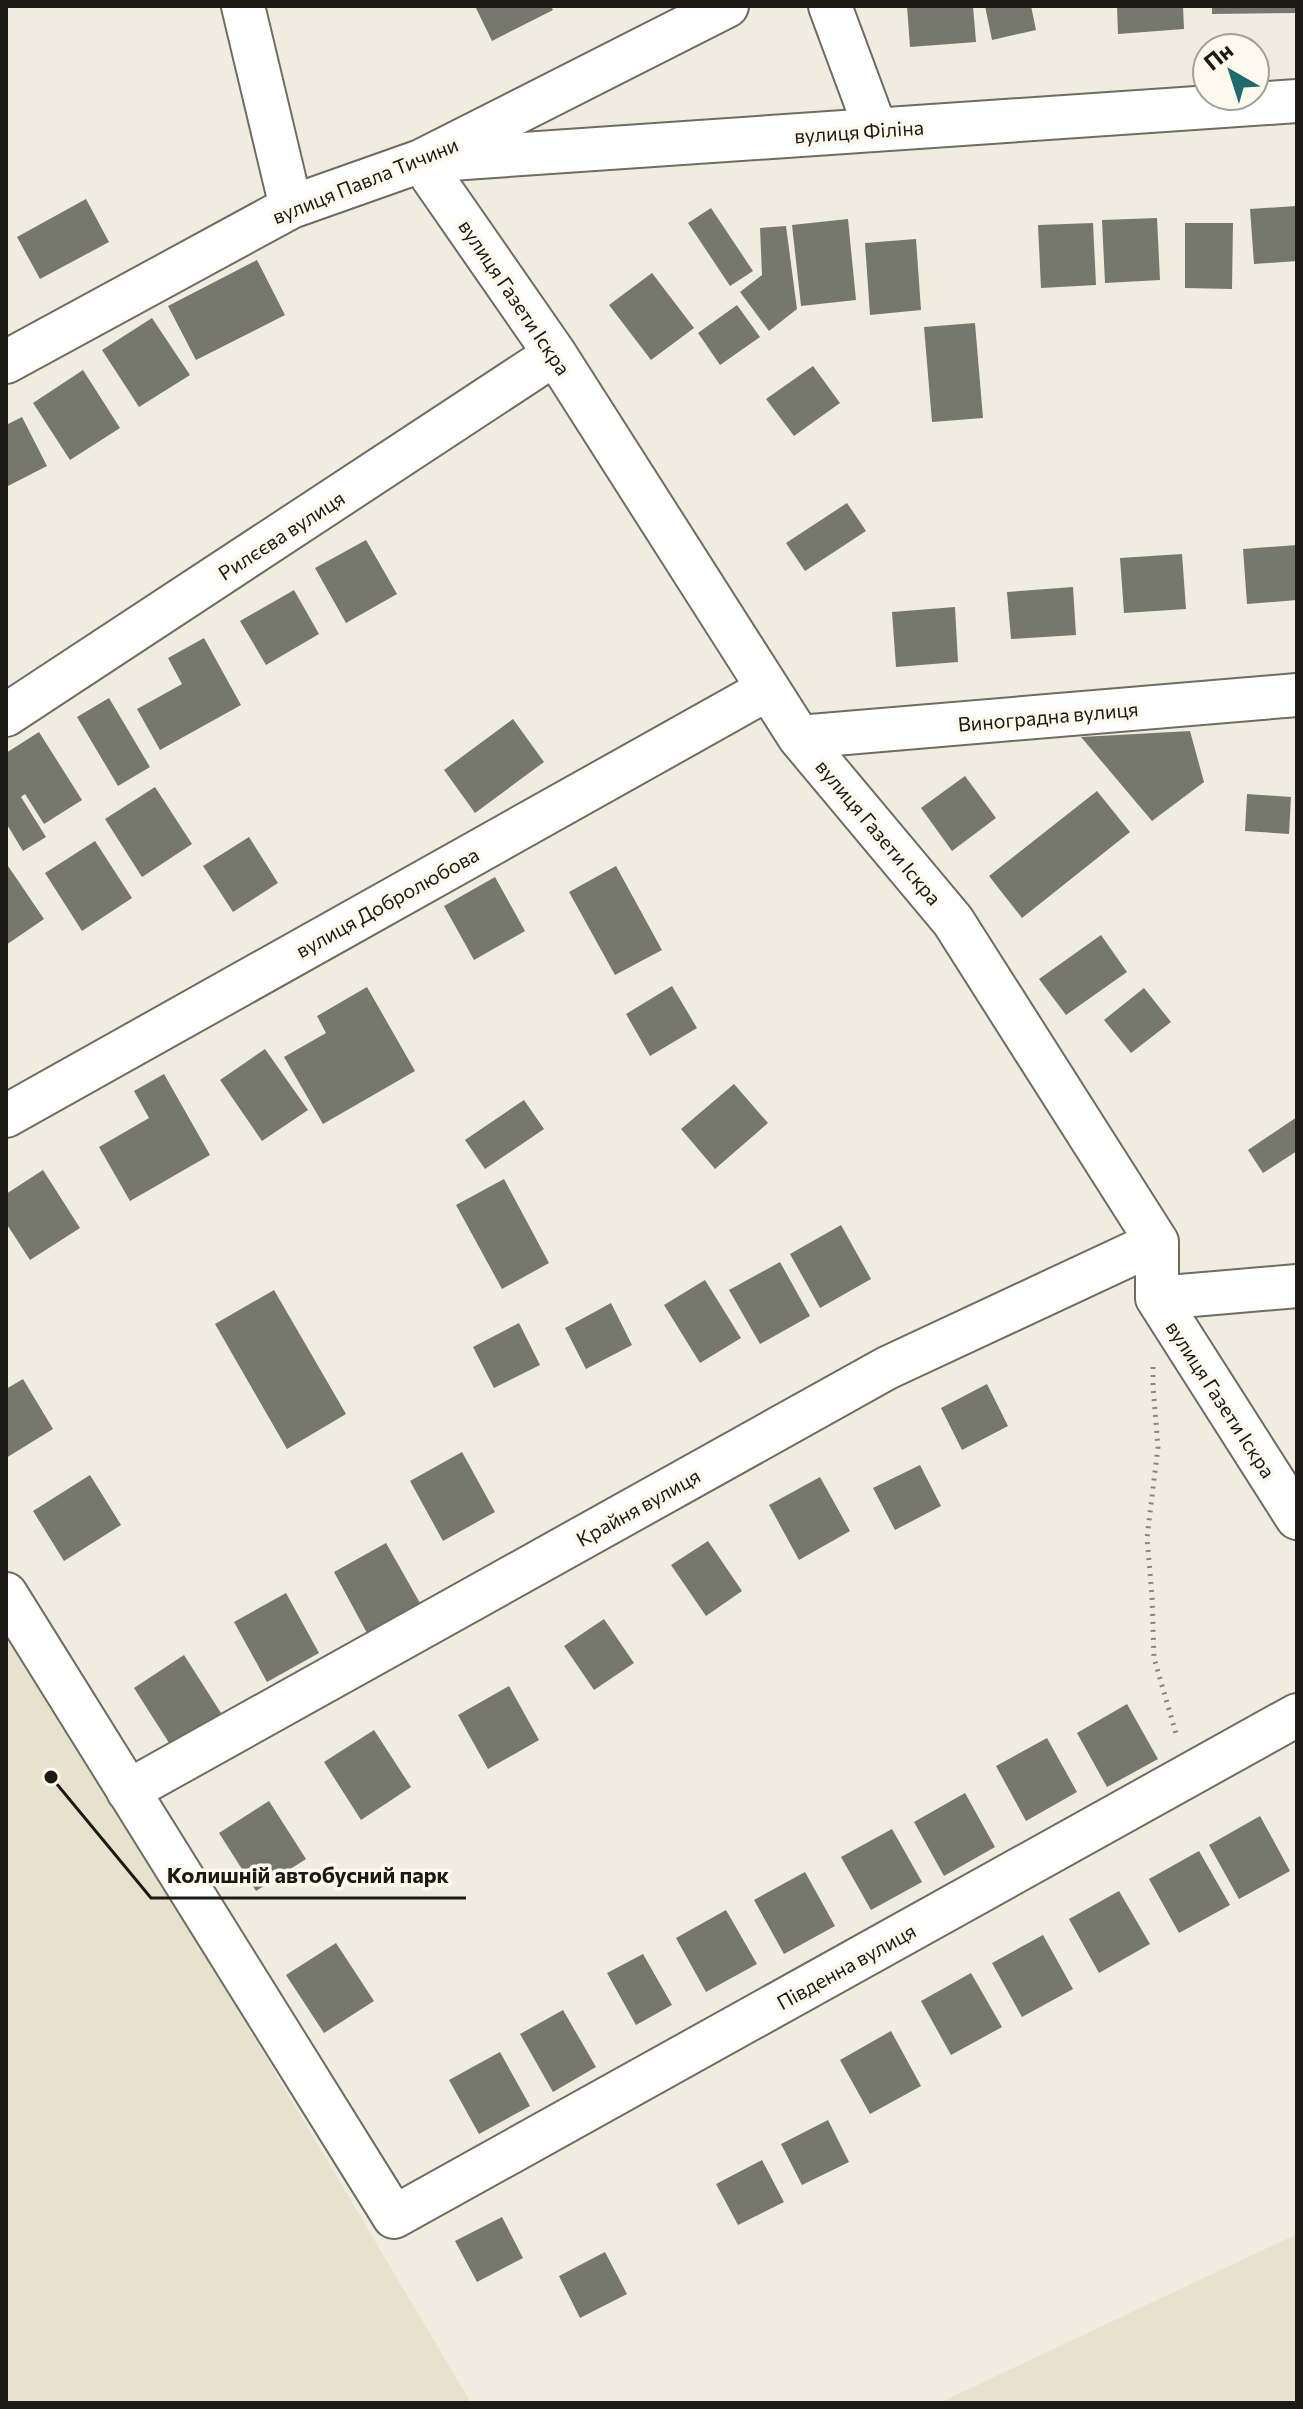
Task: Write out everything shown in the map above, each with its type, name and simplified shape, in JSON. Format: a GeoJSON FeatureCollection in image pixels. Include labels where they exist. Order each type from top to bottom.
{"type":"FeatureCollection","features":[{"type":"Feature","properties":{"kind":"street"},"geometry":{"type":"LineString","coordinates":[[243,6],[291,207]]}},
{"type":"Feature","properties":{"kind":"street","name":"вулиця Павла Тичини"},"geometry":{"type":"LineString","coordinates":[[6,362],[291,207],[421,161],[727,6]]}},
{"type":"Feature","properties":{"kind":"street"},"geometry":{"type":"LineString","coordinates":[[830,6],[876,130]]}},
{"type":"Feature","properties":{"kind":"street","name":"вулиця Філіна"},"geometry":{"type":"LineString","coordinates":[[421,161],[1297,101]]}},
{"type":"Feature","properties":{"kind":"street","name":"вулиця Газети Іскра"},"geometry":{"type":"LineString","coordinates":[[421,161],[555,354],[799,737],[953,921],[1157,1242],[1157,1298],[1297,1518]]}},
{"type":"Feature","properties":{"kind":"street","name":"Рилєєва вулиця"},"geometry":{"type":"LineString","coordinates":[[6,715],[555,354]]}},
{"type":"Feature","properties":{"kind":"street","name":"вулиця Добролюбова"},"geometry":{"type":"LineString","coordinates":[[6,1116],[768,689]]}},
{"type":"Feature","properties":{"kind":"street","name":"Виноградна вулиця"},"geometry":{"type":"LineString","coordinates":[[799,737],[1297,695]]}},
{"type":"Feature","properties":{"kind":"street","name":"Крайня вулиця"},"geometry":{"type":"LineString","coordinates":[[128,1791],[887,1368],[1157,1242]]}},
{"type":"Feature","properties":{"kind":"street"},"geometry":{"type":"LineString","coordinates":[[1157,1298],[1297,1286]]}},
{"type":"Feature","properties":{"kind":"street"},"geometry":{"type":"LineString","coordinates":[[6,1594],[128,1791]]}},
{"type":"Feature","properties":{"kind":"street","name":"Південна вулиця"},"geometry":{"type":"LineString","coordinates":[[128,1791],[394,2217],[1297,1715]]}},
{"type":"Feature","properties":{"kind":"path"},"geometry":{"type":"LineString","coordinates":[[1157,1298],[1153,1386],[1158,1447],[1147,1538],[1154,1658],[1188,1776]]}},
{"type":"Feature","properties":{"kind":"shaded area"},"geometry":{"type":"Polygon","coordinates":[[[6,1636],[184,1919],[471,2403],[6,2403],[6,1636]]]}},
{"type":"Feature","properties":{"kind":"shaded area"},"geometry":{"type":"Polygon","coordinates":[[[1297,2234],[1297,2403],[939,2403],[1297,2234]]]}},
{"type":"Feature","properties":{"kind":"building"},"geometry":{"type":"Polygon","coordinates":[[[475,6],[551,6],[553,10],[492,41],[475,6]]]}},
{"type":"Feature","properties":{"kind":"building"},"geometry":{"type":"Polygon","coordinates":[[[907,6],[973,6],[976,42],[910,47],[907,6]]]}},
{"type":"Feature","properties":{"kind":"building"},"geometry":{"type":"Polygon","coordinates":[[[985,6],[1031,6],[1036,30],[992,40],[985,6]]]}},
{"type":"Feature","properties":{"kind":"building"},"geometry":{"type":"Polygon","coordinates":[[[1117,6],[1183,6],[1184,29],[1118,34],[1117,6]]]}},
{"type":"Feature","properties":{"kind":"building"},"geometry":{"type":"Polygon","coordinates":[[[1212,6],[1297,6],[1297,13],[1212,14],[1212,6]]]}},
{"type":"Feature","properties":{"kind":"building"},"geometry":{"type":"Polygon","coordinates":[[[86,199],[109,242],[40,279],[17,237],[86,199]]]}},
{"type":"Feature","properties":{"kind":"building"},"geometry":{"type":"Polygon","coordinates":[[[1297,206],[1297,261],[1254,264],[1250,209],[1297,206]]]}},
{"type":"Feature","properties":{"kind":"building"},"geometry":{"type":"Polygon","coordinates":[[[711,208],[753,271],[730,286],[688,223],[711,208]]]}},
{"type":"Feature","properties":{"kind":"building"},"geometry":{"type":"Polygon","coordinates":[[[1157,218],[1160,280],[1105,283],[1102,220],[1157,218]]]}},
{"type":"Feature","properties":{"kind":"building"},"geometry":{"type":"Polygon","coordinates":[[[848,219],[856,300],[801,306],[792,225],[848,219]]]}},
{"type":"Feature","properties":{"kind":"building"},"geometry":{"type":"Polygon","coordinates":[[[1093,223],[1096,285],[1041,288],[1038,225],[1093,223]]]}},
{"type":"Feature","properties":{"kind":"building"},"geometry":{"type":"Polygon","coordinates":[[[1185,223],[1233,223],[1232,289],[1185,288],[1185,223]]]}},
{"type":"Feature","properties":{"kind":"building"},"geometry":{"type":"Polygon","coordinates":[[[786,226],[797,309],[769,331],[740,292],[762,275],[760,228],[786,226]]]}},
{"type":"Feature","properties":{"kind":"building"},"geometry":{"type":"Polygon","coordinates":[[[916,239],[921,310],[870,315],[865,243],[916,239]]]}},
{"type":"Feature","properties":{"kind":"building"},"geometry":{"type":"Polygon","coordinates":[[[257,260],[285,315],[196,360],[168,306],[257,260]]]}},
{"type":"Feature","properties":{"kind":"building"},"geometry":{"type":"Polygon","coordinates":[[[652,273],[694,328],[651,360],[609,305],[652,273]]]}},
{"type":"Feature","properties":{"kind":"building"},"geometry":{"type":"Polygon","coordinates":[[[737,305],[760,337],[720,365],[698,333],[737,305]]]}},
{"type":"Feature","properties":{"kind":"building"},"geometry":{"type":"Polygon","coordinates":[[[152,318],[190,375],[139,407],[102,350],[152,318]]]}},
{"type":"Feature","properties":{"kind":"building"},"geometry":{"type":"Polygon","coordinates":[[[975,323],[983,418],[932,422],[924,327],[975,323]]]}},
{"type":"Feature","properties":{"kind":"building"},"geometry":{"type":"Polygon","coordinates":[[[813,366],[840,403],[794,436],[766,399],[813,366]]]}},
{"type":"Feature","properties":{"kind":"building"},"geometry":{"type":"Polygon","coordinates":[[[83,370],[120,428],[70,460],[33,403],[83,370]]]}},
{"type":"Feature","properties":{"kind":"building"},"geometry":{"type":"Polygon","coordinates":[[[22,417],[47,466],[6,487],[6,425],[22,417]]]}},
{"type":"Feature","properties":{"kind":"building"},"geometry":{"type":"Polygon","coordinates":[[[847,503],[866,531],[805,571],[786,543],[847,503]]]}},
{"type":"Feature","properties":{"kind":"building"},"geometry":{"type":"Polygon","coordinates":[[[366,540],[397,594],[346,623],[315,568],[366,540]]]}},
{"type":"Feature","properties":{"kind":"building"},"geometry":{"type":"Polygon","coordinates":[[[1297,545],[1297,600],[1247,604],[1243,549],[1297,545]]]}},
{"type":"Feature","properties":{"kind":"building"},"geometry":{"type":"Polygon","coordinates":[[[1182,554],[1186,609],[1124,613],[1120,558],[1182,554]]]}},
{"type":"Feature","properties":{"kind":"building"},"geometry":{"type":"Polygon","coordinates":[[[1073,587],[1076,635],[1011,639],[1007,592],[1073,587]]]}},
{"type":"Feature","properties":{"kind":"building"},"geometry":{"type":"Polygon","coordinates":[[[294,590],[319,634],[266,665],[240,621],[294,590]]]}},
{"type":"Feature","properties":{"kind":"building"},"geometry":{"type":"Polygon","coordinates":[[[955,607],[958,662],[896,667],[892,612],[955,607]]]}},
{"type":"Feature","properties":{"kind":"building"},"geometry":{"type":"Polygon","coordinates":[[[204,638],[241,705],[160,750],[137,709],[182,684],[168,658],[204,638]]]}},
{"type":"Feature","properties":{"kind":"building"},"geometry":{"type":"Polygon","coordinates":[[[109,698],[150,767],[118,786],[77,717],[109,698]]]}},
{"type":"Feature","properties":{"kind":"building"},"geometry":{"type":"Polygon","coordinates":[[[513,719],[544,762],[475,813],[444,770],[513,719]]]}},
{"type":"Feature","properties":{"kind":"building"},"geometry":{"type":"Polygon","coordinates":[[[1190,731],[1204,782],[1152,821],[1081,737],[1190,731]]]}},
{"type":"Feature","properties":{"kind":"building"},"geometry":{"type":"Polygon","coordinates":[[[39,732],[82,800],[44,824],[25,794],[21,797],[46,837],[23,851],[6,823],[6,753],[39,732]]]}},
{"type":"Feature","properties":{"kind":"building"},"geometry":{"type":"Polygon","coordinates":[[[965,776],[996,818],[952,851],[921,808],[965,776]]]}},
{"type":"Feature","properties":{"kind":"building"},"geometry":{"type":"Polygon","coordinates":[[[155,787],[192,844],[142,877],[105,819],[155,787]]]}},
{"type":"Feature","properties":{"kind":"building"},"geometry":{"type":"Polygon","coordinates":[[[1097,791],[1130,832],[1022,918],[989,876],[1097,791]]]}},
{"type":"Feature","properties":{"kind":"building"},"geometry":{"type":"Polygon","coordinates":[[[1247,794],[1291,797],[1289,834],[1245,831],[1247,794]]]}},
{"type":"Feature","properties":{"kind":"building"},"geometry":{"type":"Polygon","coordinates":[[[249,837],[278,883],[233,912],[203,866],[249,837]]]}},
{"type":"Feature","properties":{"kind":"building"},"geometry":{"type":"Polygon","coordinates":[[[95,841],[132,898],[82,931],[45,873],[95,841]]]}},
{"type":"Feature","properties":{"kind":"building"},"geometry":{"type":"Polygon","coordinates":[[[6,863],[44,919],[6,945],[6,863]]]}},
{"type":"Feature","properties":{"kind":"building"},"geometry":{"type":"Polygon","coordinates":[[[616,866],[662,950],[615,975],[569,892],[616,866]]]}},
{"type":"Feature","properties":{"kind":"building"},"geometry":{"type":"Polygon","coordinates":[[[495,877],[525,931],[474,960],[444,906],[495,877]]]}},
{"type":"Feature","properties":{"kind":"building"},"geometry":{"type":"Polygon","coordinates":[[[1101,935],[1127,972],[1066,1015],[1039,979],[1101,935]]]}},
{"type":"Feature","properties":{"kind":"building"},"geometry":{"type":"Polygon","coordinates":[[[672,986],[697,1028],[650,1056],[626,1014],[672,986]]]}},
{"type":"Feature","properties":{"kind":"building"},"geometry":{"type":"Polygon","coordinates":[[[367,987],[415,1071],[323,1124],[284,1057],[326,1033],[317,1016],[367,987]]]}},
{"type":"Feature","properties":{"kind":"building"},"geometry":{"type":"Polygon","coordinates":[[[1144,988],[1171,1022],[1131,1053],[1104,1020],[1144,988]]]}},
{"type":"Feature","properties":{"kind":"building"},"geometry":{"type":"Polygon","coordinates":[[[265,1049],[308,1110],[262,1141],[220,1080],[265,1049]]]}},
{"type":"Feature","properties":{"kind":"building"},"geometry":{"type":"Polygon","coordinates":[[[164,1074],[210,1155],[130,1201],[99,1147],[149,1118],[134,1091],[164,1074]]]}},
{"type":"Feature","properties":{"kind":"building"},"geometry":{"type":"Polygon","coordinates":[[[734,1084],[768,1123],[715,1169],[681,1129],[734,1084]]]}},
{"type":"Feature","properties":{"kind":"building"},"geometry":{"type":"Polygon","coordinates":[[[524,1100],[544,1129],[485,1169],[465,1140],[524,1100]]]}},
{"type":"Feature","properties":{"kind":"building"},"geometry":{"type":"Polygon","coordinates":[[[1297,1117],[1297,1151],[1263,1173],[1248,1150],[1297,1117]]]}},
{"type":"Feature","properties":{"kind":"building"},"geometry":{"type":"Polygon","coordinates":[[[43,1170],[80,1228],[30,1260],[6,1223],[6,1194],[43,1170]]]}},
{"type":"Feature","properties":{"kind":"building"},"geometry":{"type":"Polygon","coordinates":[[[504,1179],[549,1263],[502,1289],[456,1205],[504,1179]]]}},
{"type":"Feature","properties":{"kind":"building"},"geometry":{"type":"Polygon","coordinates":[[[841,1225],[871,1279],[820,1308],[790,1254],[841,1225]]]}},
{"type":"Feature","properties":{"kind":"building"},"geometry":{"type":"Polygon","coordinates":[[[780,1262],[810,1316],[760,1344],[729,1290],[780,1262]]]}},
{"type":"Feature","properties":{"kind":"building"},"geometry":{"type":"Polygon","coordinates":[[[705,1280],[741,1338],[700,1363],[664,1305],[705,1280]]]}},
{"type":"Feature","properties":{"kind":"building"},"geometry":{"type":"Polygon","coordinates":[[[274,1290],[346,1414],[287,1449],[215,1324],[274,1290]]]}},
{"type":"Feature","properties":{"kind":"building"},"geometry":{"type":"Polygon","coordinates":[[[611,1303],[632,1345],[586,1369],[565,1328],[611,1303]]]}},
{"type":"Feature","properties":{"kind":"building"},"geometry":{"type":"Polygon","coordinates":[[[519,1323],[540,1365],[494,1388],[473,1347],[519,1323]]]}},
{"type":"Feature","properties":{"kind":"building"},"geometry":{"type":"Polygon","coordinates":[[[23,1379],[53,1429],[6,1458],[6,1389],[23,1379]]]}},
{"type":"Feature","properties":{"kind":"building"},"geometry":{"type":"Polygon","coordinates":[[[987,1384],[1008,1426],[962,1450],[941,1408],[987,1384]]]}},
{"type":"Feature","properties":{"kind":"building"},"geometry":{"type":"Polygon","coordinates":[[[462,1452],[495,1512],[443,1541],[410,1481],[462,1452]]]}},
{"type":"Feature","properties":{"kind":"building"},"geometry":{"type":"Polygon","coordinates":[[[920,1465],[941,1506],[895,1530],[873,1488],[920,1465]]]}},
{"type":"Feature","properties":{"kind":"building"},"geometry":{"type":"Polygon","coordinates":[[[90,1475],[121,1525],[64,1561],[33,1511],[90,1475]]]}},
{"type":"Feature","properties":{"kind":"building"},"geometry":{"type":"Polygon","coordinates":[[[820,1477],[850,1531],[799,1560],[769,1505],[820,1477]]]}},
{"type":"Feature","properties":{"kind":"building"},"geometry":{"type":"Polygon","coordinates":[[[708,1541],[742,1591],[706,1616],[671,1565],[708,1541]]]}},
{"type":"Feature","properties":{"kind":"building"},"geometry":{"type":"Polygon","coordinates":[[[386,1543],[420,1603],[367,1633],[334,1572],[386,1543]]]}},
{"type":"Feature","properties":{"kind":"building"},"geometry":{"type":"Polygon","coordinates":[[[286,1593],[319,1653],[267,1682],[234,1622],[286,1593]]]}},
{"type":"Feature","properties":{"kind":"building"},"geometry":{"type":"Polygon","coordinates":[[[604,1619],[634,1663],[594,1690],[564,1646],[604,1619]]]}},
{"type":"Feature","properties":{"kind":"building"},"geometry":{"type":"Polygon","coordinates":[[[184,1655],[221,1713],[171,1746],[134,1688],[184,1655]]]}},
{"type":"Feature","properties":{"kind":"building"},"geometry":{"type":"Polygon","coordinates":[[[509,1686],[539,1740],[488,1769],[458,1715],[509,1686]]]}},
{"type":"Feature","properties":{"kind":"building"},"geometry":{"type":"Polygon","coordinates":[[[1127,1704],[1158,1759],[1107,1787],[1077,1733],[1127,1704]]]}},
{"type":"Feature","properties":{"kind":"building"},"geometry":{"type":"Polygon","coordinates":[[[374,1730],[411,1787],[361,1820],[324,1762],[374,1730]]]}},
{"type":"Feature","properties":{"kind":"building"},"geometry":{"type":"Polygon","coordinates":[[[1047,1738],[1077,1792],[1026,1821],[996,1766],[1047,1738]]]}},
{"type":"Feature","properties":{"kind":"building"},"geometry":{"type":"Polygon","coordinates":[[[965,1793],[995,1847],[944,1876],[914,1822],[965,1793]]]}},
{"type":"Feature","properties":{"kind":"building"},"geometry":{"type":"Polygon","coordinates":[[[269,1801],[306,1859],[256,1891],[219,1833],[269,1801]]]}},
{"type":"Feature","properties":{"kind":"building"},"geometry":{"type":"Polygon","coordinates":[[[1260,1816],[1290,1871],[1239,1899],[1209,1845],[1260,1816]]]}},
{"type":"Feature","properties":{"kind":"building"},"geometry":{"type":"Polygon","coordinates":[[[892,1829],[922,1882],[871,1910],[841,1857],[892,1829]]]}},
{"type":"Feature","properties":{"kind":"building"},"geometry":{"type":"Polygon","coordinates":[[[1199,1851],[1230,1905],[1179,1933],[1149,1879],[1199,1851]]]}},
{"type":"Feature","properties":{"kind":"building"},"geometry":{"type":"Polygon","coordinates":[[[805,1872],[835,1926],[784,1954],[754,1900],[805,1872]]]}},
{"type":"Feature","properties":{"kind":"building"},"geometry":{"type":"Polygon","coordinates":[[[1119,1891],[1150,1944],[1099,1973],[1069,1919],[1119,1891]]]}},
{"type":"Feature","properties":{"kind":"building"},"geometry":{"type":"Polygon","coordinates":[[[726,1910],[757,1964],[706,1992],[676,1938],[726,1910]]]}},
{"type":"Feature","properties":{"kind":"building"},"geometry":{"type":"Polygon","coordinates":[[[1043,1935],[1073,1989],[1022,2017],[992,1963],[1043,1935]]]}},
{"type":"Feature","properties":{"kind":"building"},"geometry":{"type":"Polygon","coordinates":[[[336,1943],[374,2001],[324,2033],[286,1975],[336,1943]]]}},
{"type":"Feature","properties":{"kind":"building"},"geometry":{"type":"Polygon","coordinates":[[[643,1954],[672,2005],[636,2025],[607,1973],[643,1954]]]}},
{"type":"Feature","properties":{"kind":"building"},"geometry":{"type":"Polygon","coordinates":[[[971,1973],[1002,2027],[951,2055],[921,2001],[971,1973]]]}},
{"type":"Feature","properties":{"kind":"building"},"geometry":{"type":"Polygon","coordinates":[[[563,2010],[596,2067],[553,2092],[520,2034],[563,2010]]]}},
{"type":"Feature","properties":{"kind":"building"},"geometry":{"type":"Polygon","coordinates":[[[891,2031],[921,2086],[870,2114],[840,2060],[891,2031]]]}},
{"type":"Feature","properties":{"kind":"building"},"geometry":{"type":"Polygon","coordinates":[[[500,2052],[530,2106],[479,2134],[449,2080],[500,2052]]]}},
{"type":"Feature","properties":{"kind":"building"},"geometry":{"type":"Polygon","coordinates":[[[828,2120],[849,2162],[802,2185],[781,2144],[828,2120]]]}},
{"type":"Feature","properties":{"kind":"building"},"geometry":{"type":"Polygon","coordinates":[[[762,2160],[784,2202],[738,2225],[716,2184],[762,2160]]]}},
{"type":"Feature","properties":{"kind":"building"},"geometry":{"type":"Polygon","coordinates":[[[502,2217],[523,2258],[477,2282],[455,2241],[502,2217]]]}},
{"type":"Feature","properties":{"kind":"building"},"geometry":{"type":"Polygon","coordinates":[[[605,2252],[627,2294],[580,2318],[559,2276],[605,2252]]]}},
{"type":"Feature","properties":{"kind":"place","name":"Колишній автобусний парк"},"geometry":{"type":"Point","coordinates":[51,1777]}}]}
